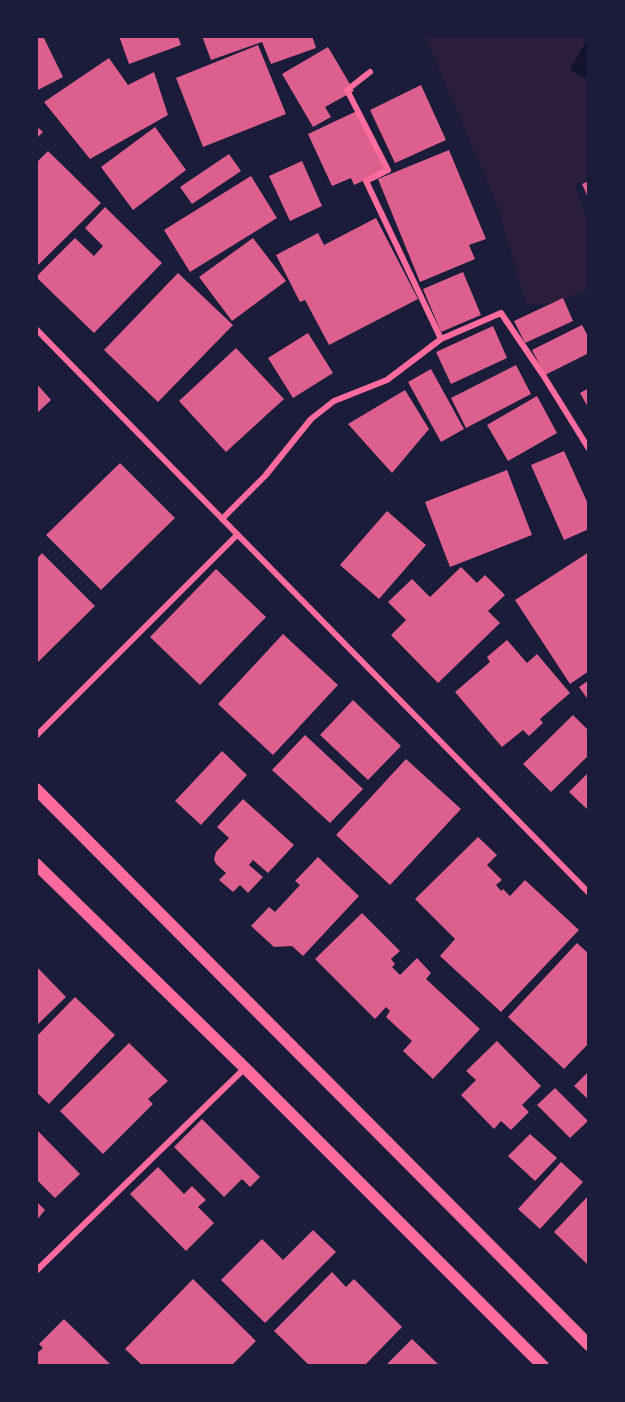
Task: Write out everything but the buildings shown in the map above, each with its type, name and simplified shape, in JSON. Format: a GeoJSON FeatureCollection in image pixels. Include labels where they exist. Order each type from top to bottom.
{"type":"FeatureCollection","features":[{"type":"Feature","properties":{"kind":"main road"},"geometry":{"type":"LineString","coordinates":[[36,789],[589,1345]]}},
{"type":"Feature","properties":{"kind":"main road"},"geometry":{"type":"LineString","coordinates":[[36,864],[245,1068],[543,1366]]}},
{"type":"Feature","properties":{"kind":"street"},"geometry":{"type":"LineString","coordinates":[[370,72],[347,90],[388,170],[366,181],[441,339]]}},
{"type":"Feature","properties":{"kind":"street"},"geometry":{"type":"LineString","coordinates":[[222,519],[265,476],[311,419],[334,401],[387,380],[441,339],[501,313],[589,448]]}},
{"type":"Feature","properties":{"kind":"street"},"geometry":{"type":"LineString","coordinates":[[36,329],[589,893]]}},
{"type":"Feature","properties":{"kind":"street"},"geometry":{"type":"LineString","coordinates":[[36,736],[237,535]]}},
{"type":"Feature","properties":{"kind":"street"},"geometry":{"type":"LineString","coordinates":[[36,1271],[245,1068]]}},
{"type":"Feature","properties":{"kind":"shaded area"},"geometry":{"type":"Polygon","coordinates":[[[425,36],[589,36],[589,180],[575,185],[589,228],[589,290],[551,304],[526,304],[497,204],[425,36]]]}},
{"type":"Feature","properties":{"kind":"shaded area"},"geometry":{"type":"Polygon","coordinates":[[[589,36],[589,80],[570,70],[589,36]]]}}]}
